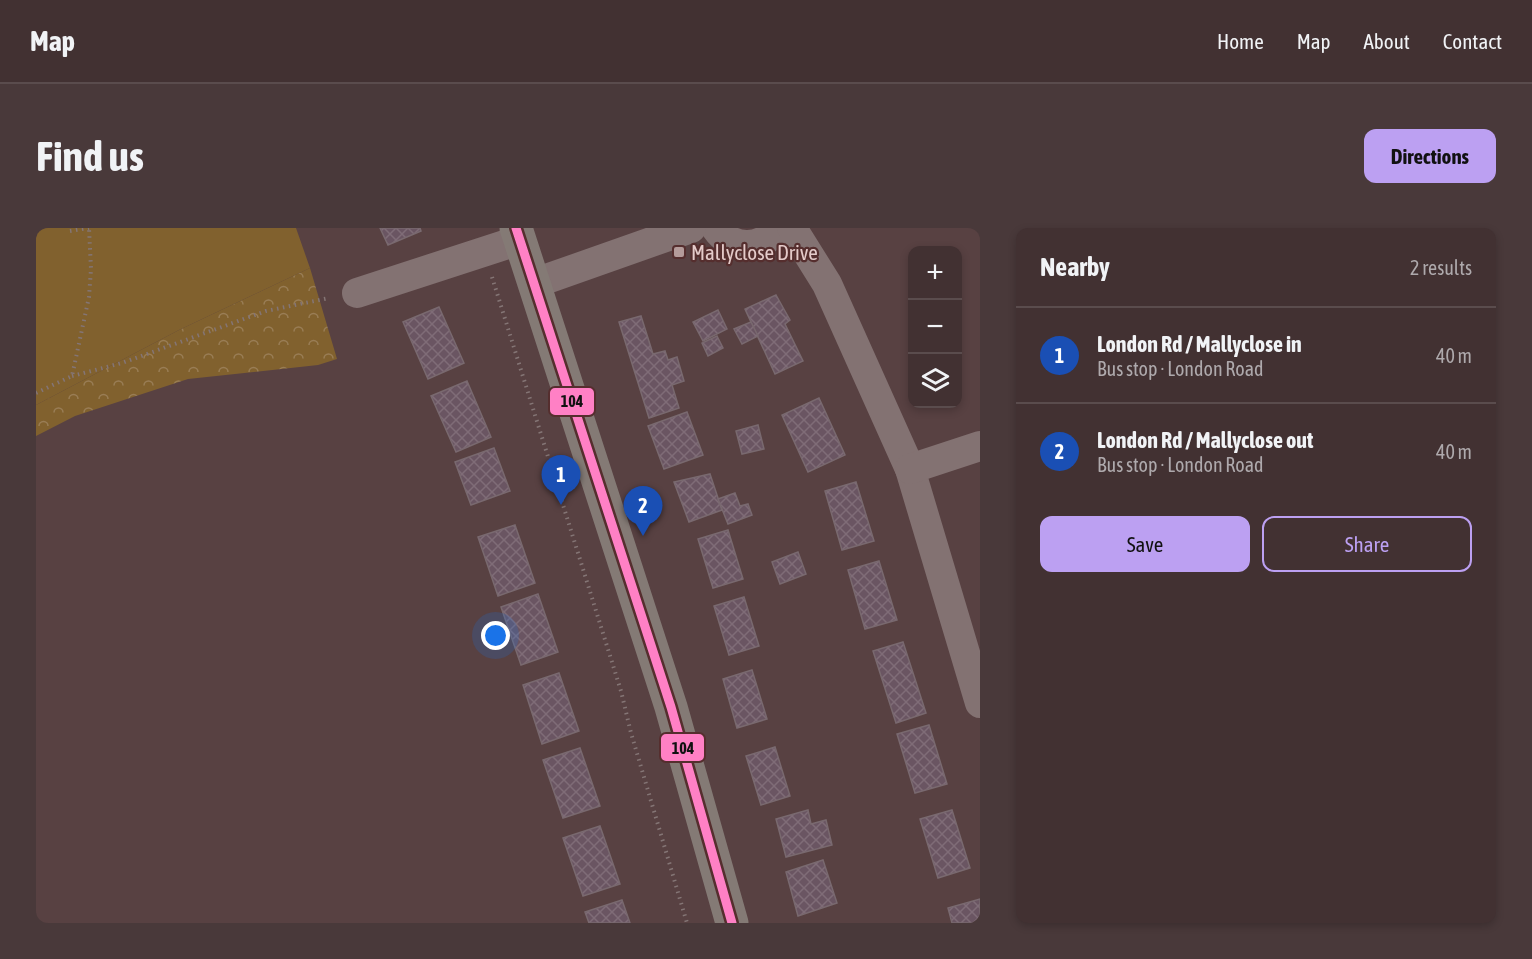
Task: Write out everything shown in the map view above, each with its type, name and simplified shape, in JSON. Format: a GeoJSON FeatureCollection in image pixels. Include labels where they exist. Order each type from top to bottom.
{"type":"FeatureCollection","features":[{"type":"Feature","properties":{"kind":"main road"},"geometry":{"type":"LineString","coordinates":[[518,234],[536,283],[670,707],[732,923]]}},
{"type":"Feature","properties":{"kind":"street"},"geometry":{"type":"LineString","coordinates":[[536,283],[690,228]]}},
{"type":"Feature","properties":{"kind":"street"},"geometry":{"type":"LineString","coordinates":[[716,228],[725,238],[735,244],[745,245],[766,240],[778,228]]}},
{"type":"Feature","properties":{"kind":"street"},"geometry":{"type":"LineString","coordinates":[[792,228],[828,285],[910,469],[980,703]]}},
{"type":"Feature","properties":{"kind":"street"},"geometry":{"type":"LineString","coordinates":[[357,293],[484,252],[518,234]]}},
{"type":"Feature","properties":{"kind":"street"},"geometry":{"type":"LineString","coordinates":[[910,469],[980,446]]}},
{"type":"Feature","properties":{"kind":"path"},"geometry":{"type":"LineString","coordinates":[[70,231],[89,228],[92,269],[89,297],[72,376]]}},
{"type":"Feature","properties":{"kind":"path"},"geometry":{"type":"LineString","coordinates":[[484,252],[621,691],[631,733],[687,923]]}},
{"type":"Feature","properties":{"kind":"path"},"geometry":{"type":"LineString","coordinates":[[36,393],[72,376],[122,363],[266,310],[357,293]]}},
{"type":"Feature","properties":{"kind":"green space"},"geometry":{"type":"Polygon","coordinates":[[[36,228],[296,228],[310,268],[179,330],[36,405],[36,228]]]}},
{"type":"Feature","properties":{"kind":"green space"},"geometry":{"type":"Polygon","coordinates":[[[310,268],[337,359],[318,365],[188,379],[75,416],[36,436],[36,405],[179,330],[310,268]]]}},
{"type":"Feature","properties":{"kind":"building"},"geometry":{"type":"Polygon","coordinates":[[[380,228],[420,228],[421,231],[388,245],[380,228]]]}},
{"type":"Feature","properties":{"kind":"building"},"geometry":{"type":"Polygon","coordinates":[[[776,295],[790,320],[785,324],[803,361],[775,374],[745,309],[776,295]]]}},
{"type":"Feature","properties":{"kind":"building"},"geometry":{"type":"Polygon","coordinates":[[[439,307],[464,363],[428,379],[403,322],[439,307]]]}},
{"type":"Feature","properties":{"kind":"building"},"geometry":{"type":"Polygon","coordinates":[[[718,310],[727,329],[703,341],[693,322],[718,310]]]}},
{"type":"Feature","properties":{"kind":"building"},"geometry":{"type":"Polygon","coordinates":[[[641,316],[653,354],[665,351],[668,360],[677,357],[684,381],[672,385],[679,408],[649,418],[619,322],[641,316]]]}},
{"type":"Feature","properties":{"kind":"building"},"geometry":{"type":"Polygon","coordinates":[[[751,322],[758,336],[742,344],[734,329],[751,322]]]}},
{"type":"Feature","properties":{"kind":"building"},"geometry":{"type":"Polygon","coordinates":[[[717,336],[723,348],[708,356],[702,343],[717,336]]]}},
{"type":"Feature","properties":{"kind":"building"},"geometry":{"type":"Polygon","coordinates":[[[467,381],[491,437],[456,452],[431,396],[467,381]]]}},
{"type":"Feature","properties":{"kind":"building"},"geometry":{"type":"Polygon","coordinates":[[[819,398],[845,455],[808,472],[782,415],[819,398]]]}},
{"type":"Feature","properties":{"kind":"building"},"geometry":{"type":"Polygon","coordinates":[[[687,412],[703,455],[664,469],[648,426],[687,412]]]}},
{"type":"Feature","properties":{"kind":"building"},"geometry":{"type":"Polygon","coordinates":[[[758,425],[764,449],[742,454],[736,431],[758,425]]]}},
{"type":"Feature","properties":{"kind":"building"},"geometry":{"type":"Polygon","coordinates":[[[494,448],[510,491],[471,505],[455,462],[494,448]]]}},
{"type":"Feature","properties":{"kind":"building"},"geometry":{"type":"Polygon","coordinates":[[[710,474],[722,510],[689,522],[674,482],[710,474]]]}},
{"type":"Feature","properties":{"kind":"building"},"geometry":{"type":"Polygon","coordinates":[[[856,482],[874,541],[842,550],[825,491],[856,482]]]}},
{"type":"Feature","properties":{"kind":"building"},"geometry":{"type":"Polygon","coordinates":[[[735,493],[740,506],[748,504],[752,515],[728,524],[718,499],[735,493]]]}},
{"type":"Feature","properties":{"kind":"building"},"geometry":{"type":"Polygon","coordinates":[[[515,525],[535,583],[498,596],[478,537],[515,525]]]}},
{"type":"Feature","properties":{"kind":"building"},"geometry":{"type":"Polygon","coordinates":[[[728,530],[743,579],[713,588],[698,539],[728,530]]]}},
{"type":"Feature","properties":{"kind":"building"},"geometry":{"type":"Polygon","coordinates":[[[798,552],[806,574],[780,584],[772,562],[798,552]]]}},
{"type":"Feature","properties":{"kind":"building"},"geometry":{"type":"Polygon","coordinates":[[[879,561],[897,620],[865,629],[848,570],[879,561]]]}},
{"type":"Feature","properties":{"kind":"building"},"geometry":{"type":"Polygon","coordinates":[[[538,594],[558,652],[521,665],[501,607],[538,594]]]}},
{"type":"Feature","properties":{"kind":"building"},"geometry":{"type":"Polygon","coordinates":[[[744,597],[759,646],[729,655],[714,606],[744,597]]]}},
{"type":"Feature","properties":{"kind":"building"},"geometry":{"type":"Polygon","coordinates":[[[903,642],[926,713],[896,723],[873,651],[903,642]]]}},
{"type":"Feature","properties":{"kind":"building"},"geometry":{"type":"Polygon","coordinates":[[[752,670],[767,719],[737,728],[723,679],[752,670]]]}},
{"type":"Feature","properties":{"kind":"building"},"geometry":{"type":"Polygon","coordinates":[[[559,673],[579,731],[542,744],[523,685],[559,673]]]}},
{"type":"Feature","properties":{"kind":"building"},"geometry":{"type":"Polygon","coordinates":[[[929,725],[947,784],[915,793],[897,734],[929,725]]]}},
{"type":"Feature","properties":{"kind":"building"},"geometry":{"type":"Polygon","coordinates":[[[775,747],[790,796],[761,805],[746,756],[775,747]]]}},
{"type":"Feature","properties":{"kind":"building"},"geometry":{"type":"Polygon","coordinates":[[[580,748],[600,806],[563,818],[543,760],[580,748]]]}},
{"type":"Feature","properties":{"kind":"building"},"geometry":{"type":"Polygon","coordinates":[[[808,810],[811,824],[826,820],[832,845],[786,857],[776,819],[808,810]]]}},
{"type":"Feature","properties":{"kind":"building"},"geometry":{"type":"Polygon","coordinates":[[[952,810],[970,868],[938,878],[920,819],[952,810]]]}},
{"type":"Feature","properties":{"kind":"building"},"geometry":{"type":"Polygon","coordinates":[[[600,826],[620,884],[583,896],[563,838],[600,826]]]}},
{"type":"Feature","properties":{"kind":"building"},"geometry":{"type":"Polygon","coordinates":[[[823,860],[837,903],[798,916],[786,872],[823,860]]]}},
{"type":"Feature","properties":{"kind":"building"},"geometry":{"type":"Polygon","coordinates":[[[980,899],[980,923],[952,923],[948,908],[980,899]]]}},
{"type":"Feature","properties":{"kind":"building"},"geometry":{"type":"Polygon","coordinates":[[[622,900],[630,923],[589,923],[585,912],[622,900]]]}},
{"type":"Feature","properties":{"kind":"transit line","name":"104"},"geometry":{"type":"LineString","coordinates":[[516,228],[671,707],[732,923]]}},
{"type":"Feature","properties":{"kind":"place","name":"Mallyclose Drive"},"geometry":{"type":"Point","coordinates":[679,252]}},
{"type":"Feature","properties":{"kind":"place","name":"London Rd / Mallyclose in"},"geometry":{"type":"Point","coordinates":[561,505]}},
{"type":"Feature","properties":{"kind":"place","name":"London Rd / Mallyclose out"},"geometry":{"type":"Point","coordinates":[643,536]}}]}
